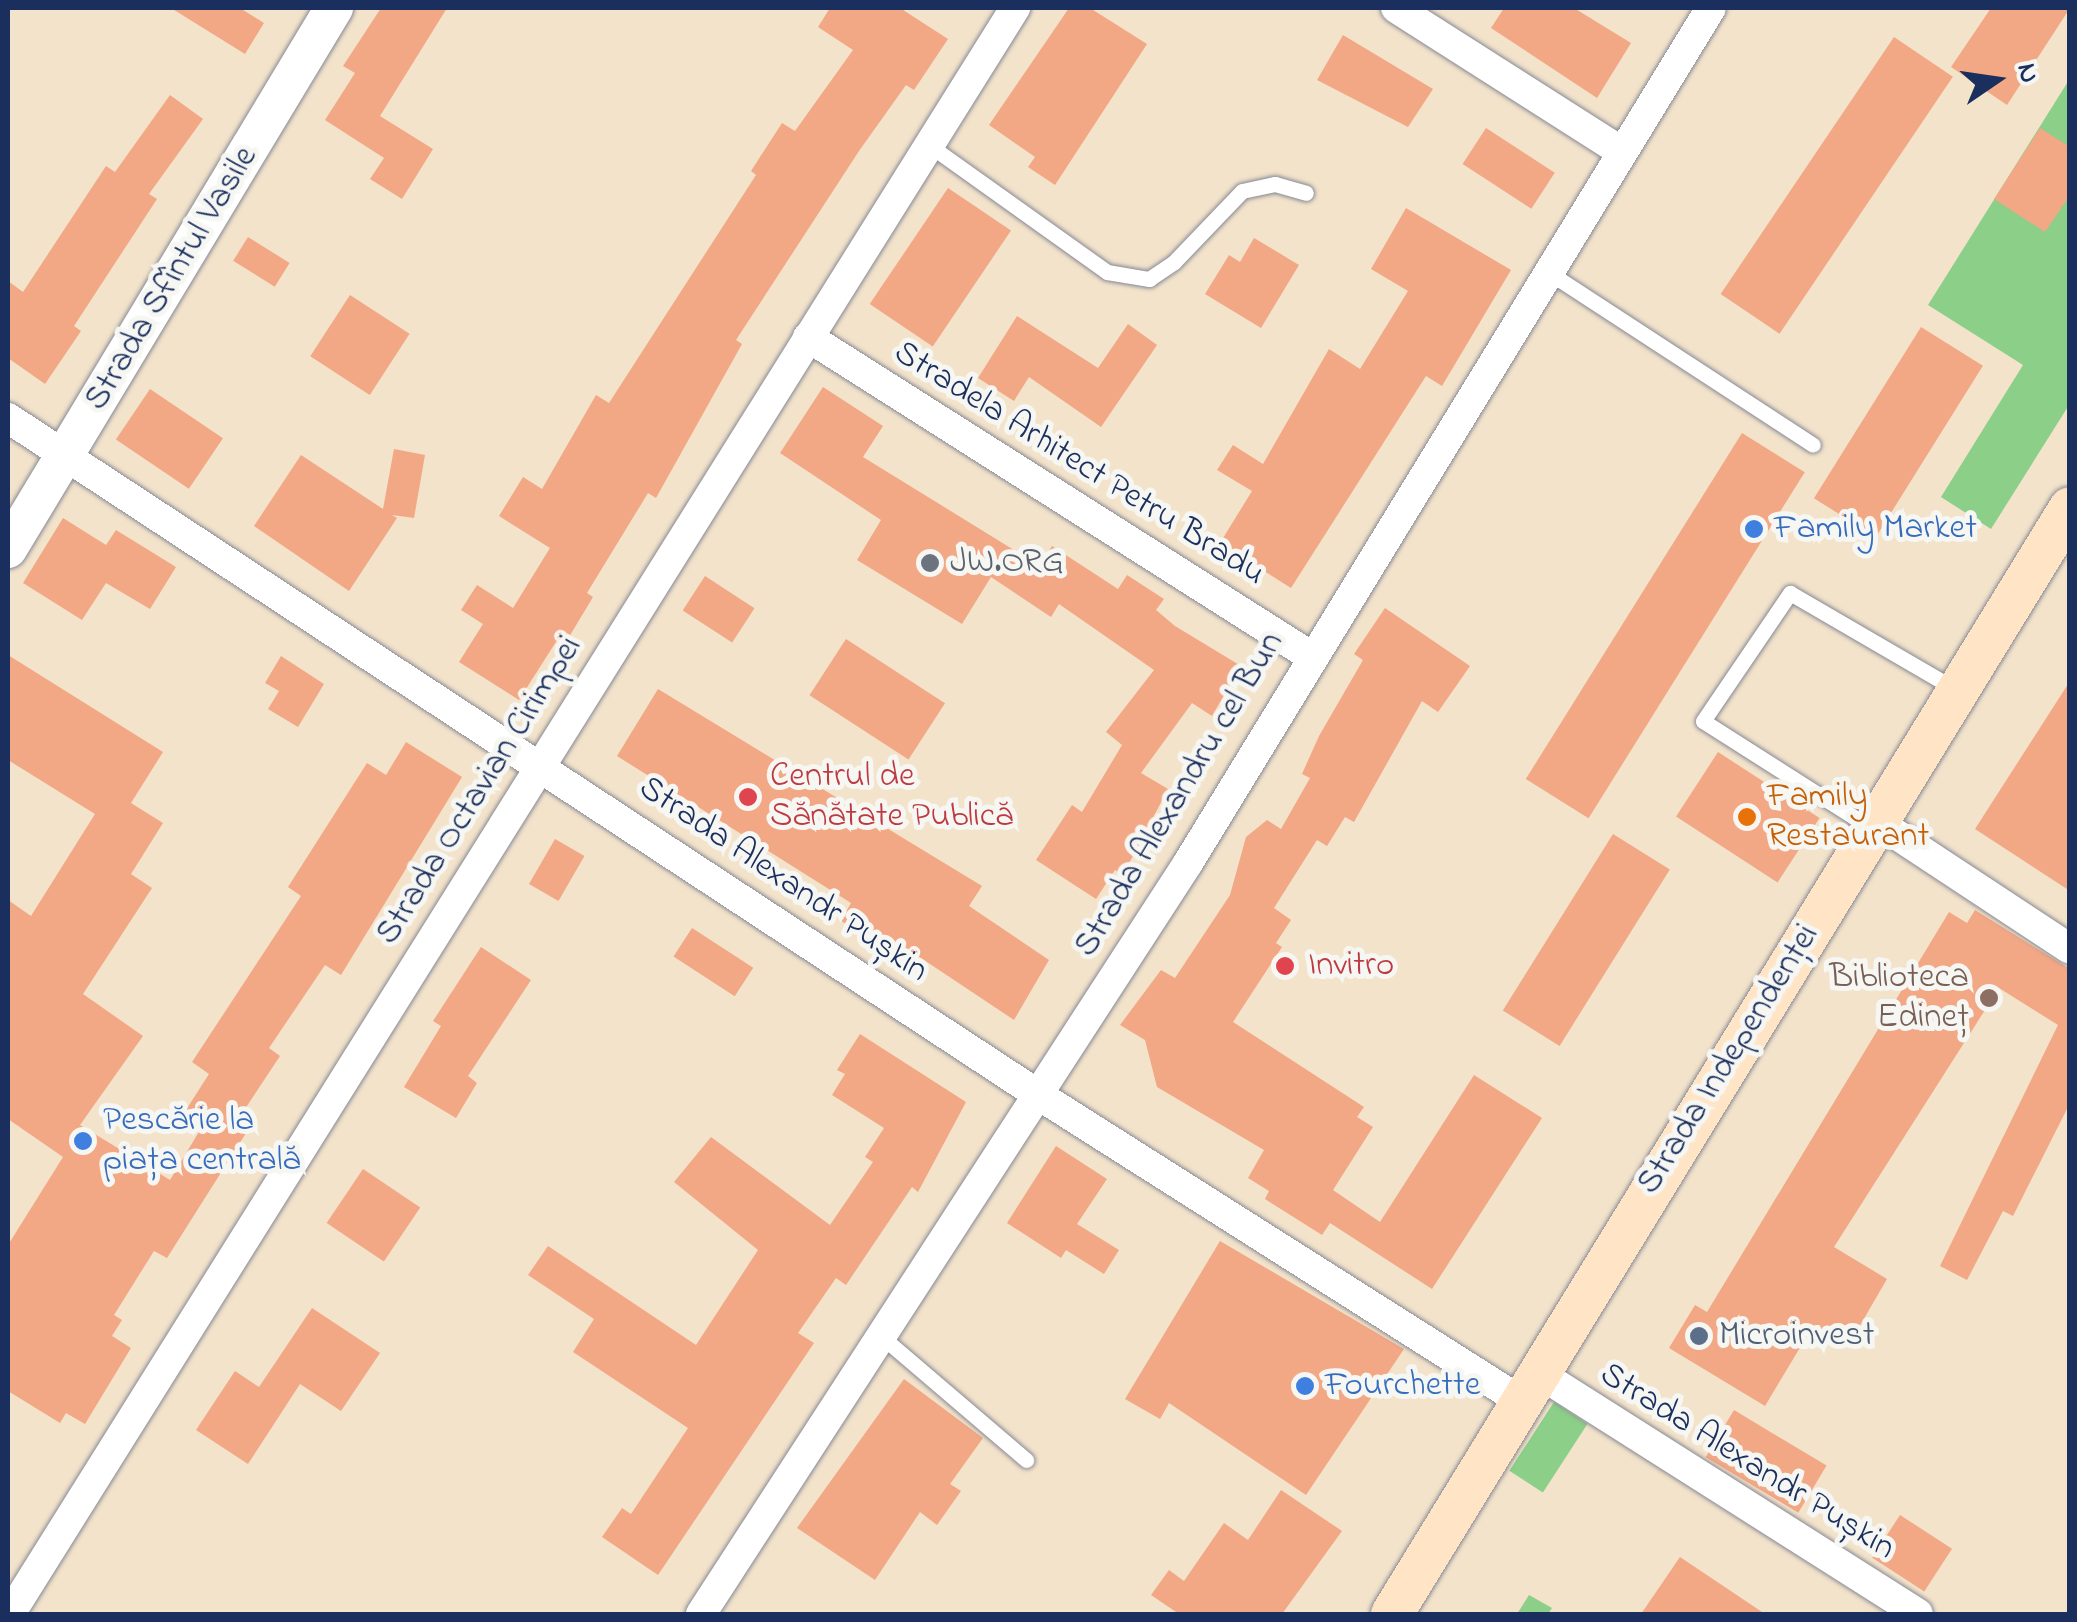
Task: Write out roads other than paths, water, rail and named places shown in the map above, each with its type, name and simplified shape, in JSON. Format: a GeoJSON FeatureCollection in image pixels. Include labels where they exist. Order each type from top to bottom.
{"type":"FeatureCollection","features":[{"type":"Feature","properties":{"kind":"main road","name":"Strada Independenței"},"geometry":{"type":"LineString","coordinates":[[1392,1614],[2070,508]]}},
{"type":"Feature","properties":{"kind":"street","name":"Strada Sfîntul Vasile"},"geometry":{"type":"LineString","coordinates":[[8,549],[334,8]]}},
{"type":"Feature","properties":{"kind":"street","name":"Strada Octavian Cirimpei"},"geometry":{"type":"LineString","coordinates":[[10,1614],[268,1210],[540,764],[1015,8]]}},
{"type":"Feature","properties":{"kind":"street"},"geometry":{"type":"LineString","coordinates":[[1396,8],[1619,150]]}},
{"type":"Feature","properties":{"kind":"street","name":"Strada Alexandru cel Bun"},"geometry":{"type":"LineString","coordinates":[[700,1614],[1188,863],[1309,655],[1710,8]]}},
{"type":"Feature","properties":{"kind":"street","name":"Stradela Arhitect Petru Bradu"},"geometry":{"type":"LineString","coordinates":[[808,337],[1309,655]]}},
{"type":"Feature","properties":{"kind":"street","name":"Strada Alexandr Pușkin"},"geometry":{"type":"LineString","coordinates":[[8,418],[64,459],[540,764],[1037,1094],[1918,1614]]}},
{"type":"Feature","properties":{"kind":"street"},"geometry":{"type":"LineString","coordinates":[[1874,825],[2070,949]]}},
{"type":"Feature","properties":{"kind":"lane"},"geometry":{"type":"LineString","coordinates":[[929,144],[1107,272],[1149,279],[1174,262],[1242,191],[1275,184],[1306,193]]}},
{"type":"Feature","properties":{"kind":"lane"},"geometry":{"type":"LineString","coordinates":[[1545,270],[1813,445]]}},
{"type":"Feature","properties":{"kind":"lane"},"geometry":{"type":"LineString","coordinates":[[1874,825],[1703,721],[1790,594],[1957,690]]}},
{"type":"Feature","properties":{"kind":"lane"},"geometry":{"type":"LineString","coordinates":[[881,1336],[1026,1460]]}},
{"type":"Feature","properties":{"kind":"place","name":"Family Market"},"geometry":{"type":"Point","coordinates":[1754,529]}},
{"type":"Feature","properties":{"kind":"place","name":"JW.ORG"},"geometry":{"type":"Point","coordinates":[930,563]}},
{"type":"Feature","properties":{"kind":"place","name":"Centrul de Sănătate Publică"},"geometry":{"type":"Point","coordinates":[748,797]}},
{"type":"Feature","properties":{"kind":"place","name":"Family Restaurant"},"geometry":{"type":"Point","coordinates":[1747,817]}},
{"type":"Feature","properties":{"kind":"place","name":"Invitro"},"geometry":{"type":"Point","coordinates":[1285,966]}},
{"type":"Feature","properties":{"kind":"place","name":"Biblioteca Edineț"},"geometry":{"type":"Point","coordinates":[1989,998]}},
{"type":"Feature","properties":{"kind":"place","name":"Pescărie la piața centrală"},"geometry":{"type":"Point","coordinates":[83,1141]}},
{"type":"Feature","properties":{"kind":"place","name":"Microinvest"},"geometry":{"type":"Point","coordinates":[1699,1336]}},
{"type":"Feature","properties":{"kind":"place","name":"Fourchette"},"geometry":{"type":"Point","coordinates":[1305,1386]}}]}
